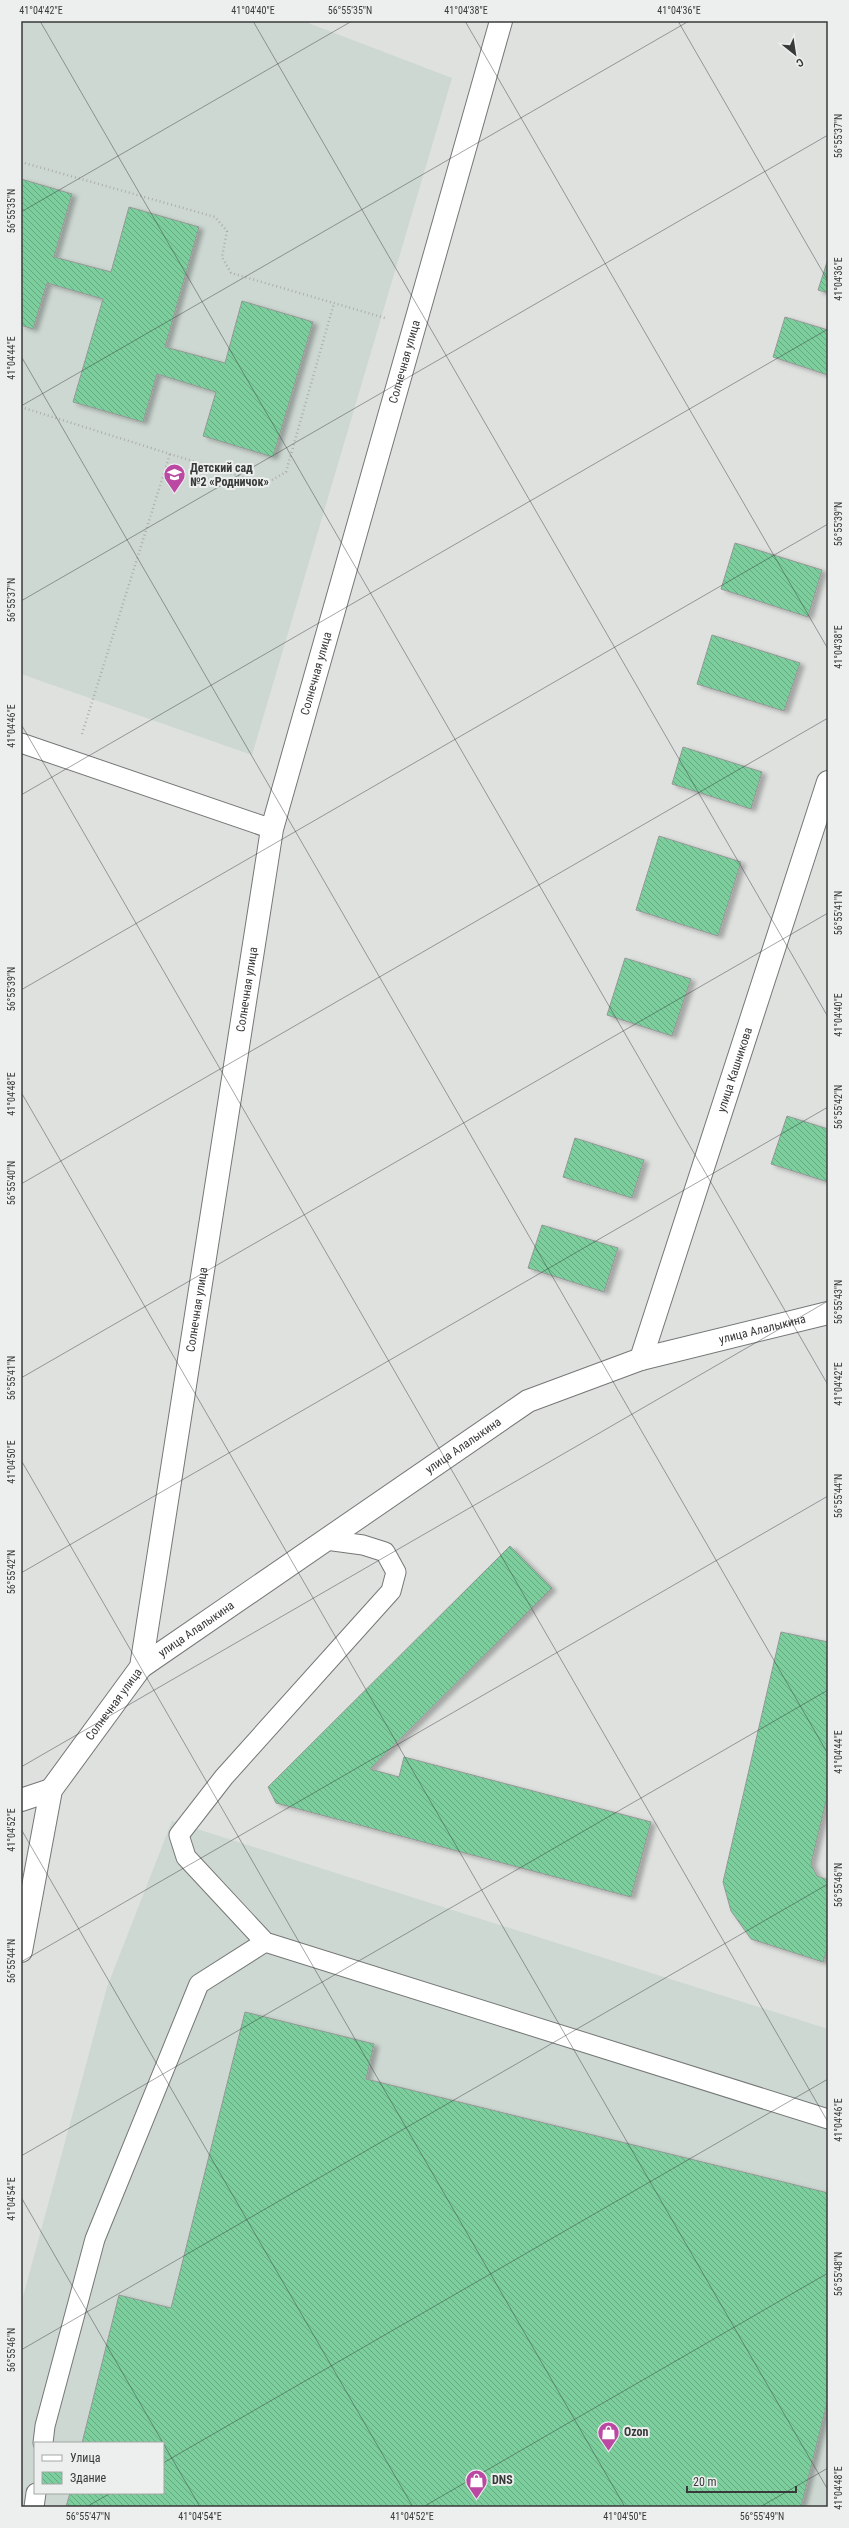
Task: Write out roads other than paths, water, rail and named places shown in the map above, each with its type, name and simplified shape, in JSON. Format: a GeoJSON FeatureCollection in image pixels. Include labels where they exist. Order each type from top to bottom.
{"type":"FeatureCollection","features":[{"type":"Feature","properties":{"kind":"street","name":"Солнечная улица"},"geometry":{"type":"LineString","coordinates":[[21,1951],[51,1790],[141,1667],[272,829],[501,21]]}},
{"type":"Feature","properties":{"kind":"street","name":"улица Кашникова"},"geometry":{"type":"LineString","coordinates":[[641,1359],[828,782]]}},
{"type":"Feature","properties":{"kind":"street","name":"улица Алалыкина"},"geometry":{"type":"LineString","coordinates":[[141,1667],[528,1401],[641,1359],[828,1313]]}},
{"type":"Feature","properties":{"kind":"street"},"geometry":{"type":"LineString","coordinates":[[21,1800],[51,1790]]}},
{"type":"Feature","properties":{"kind":"lane"},"geometry":{"type":"LineString","coordinates":[[21,744],[272,829]]}},
{"type":"Feature","properties":{"kind":"lane"},"geometry":{"type":"LineString","coordinates":[[326,1540],[363,1545],[385,1552],[396,1572],[391,1591],[224,1777],[179,1835],[186,1857],[264,1942],[828,2120]]}},
{"type":"Feature","properties":{"kind":"lane"},"geometry":{"type":"LineString","coordinates":[[43,2442],[45,2426],[95,2239],[199,1984],[264,1942]]}},
{"type":"Feature","properties":{"kind":"lane"},"geometry":{"type":"LineString","coordinates":[[34,2507],[36,2494]]}},
{"type":"Feature","properties":{"kind":"place","name":"Детский сад №2 «Родничок»"},"geometry":{"type":"Point","coordinates":[175,494]}},
{"type":"Feature","properties":{"kind":"place","name":"Ozon"},"geometry":{"type":"Point","coordinates":[608,2452]}},
{"type":"Feature","properties":{"kind":"place","name":"DNS"},"geometry":{"type":"Point","coordinates":[477,2500]}}]}
